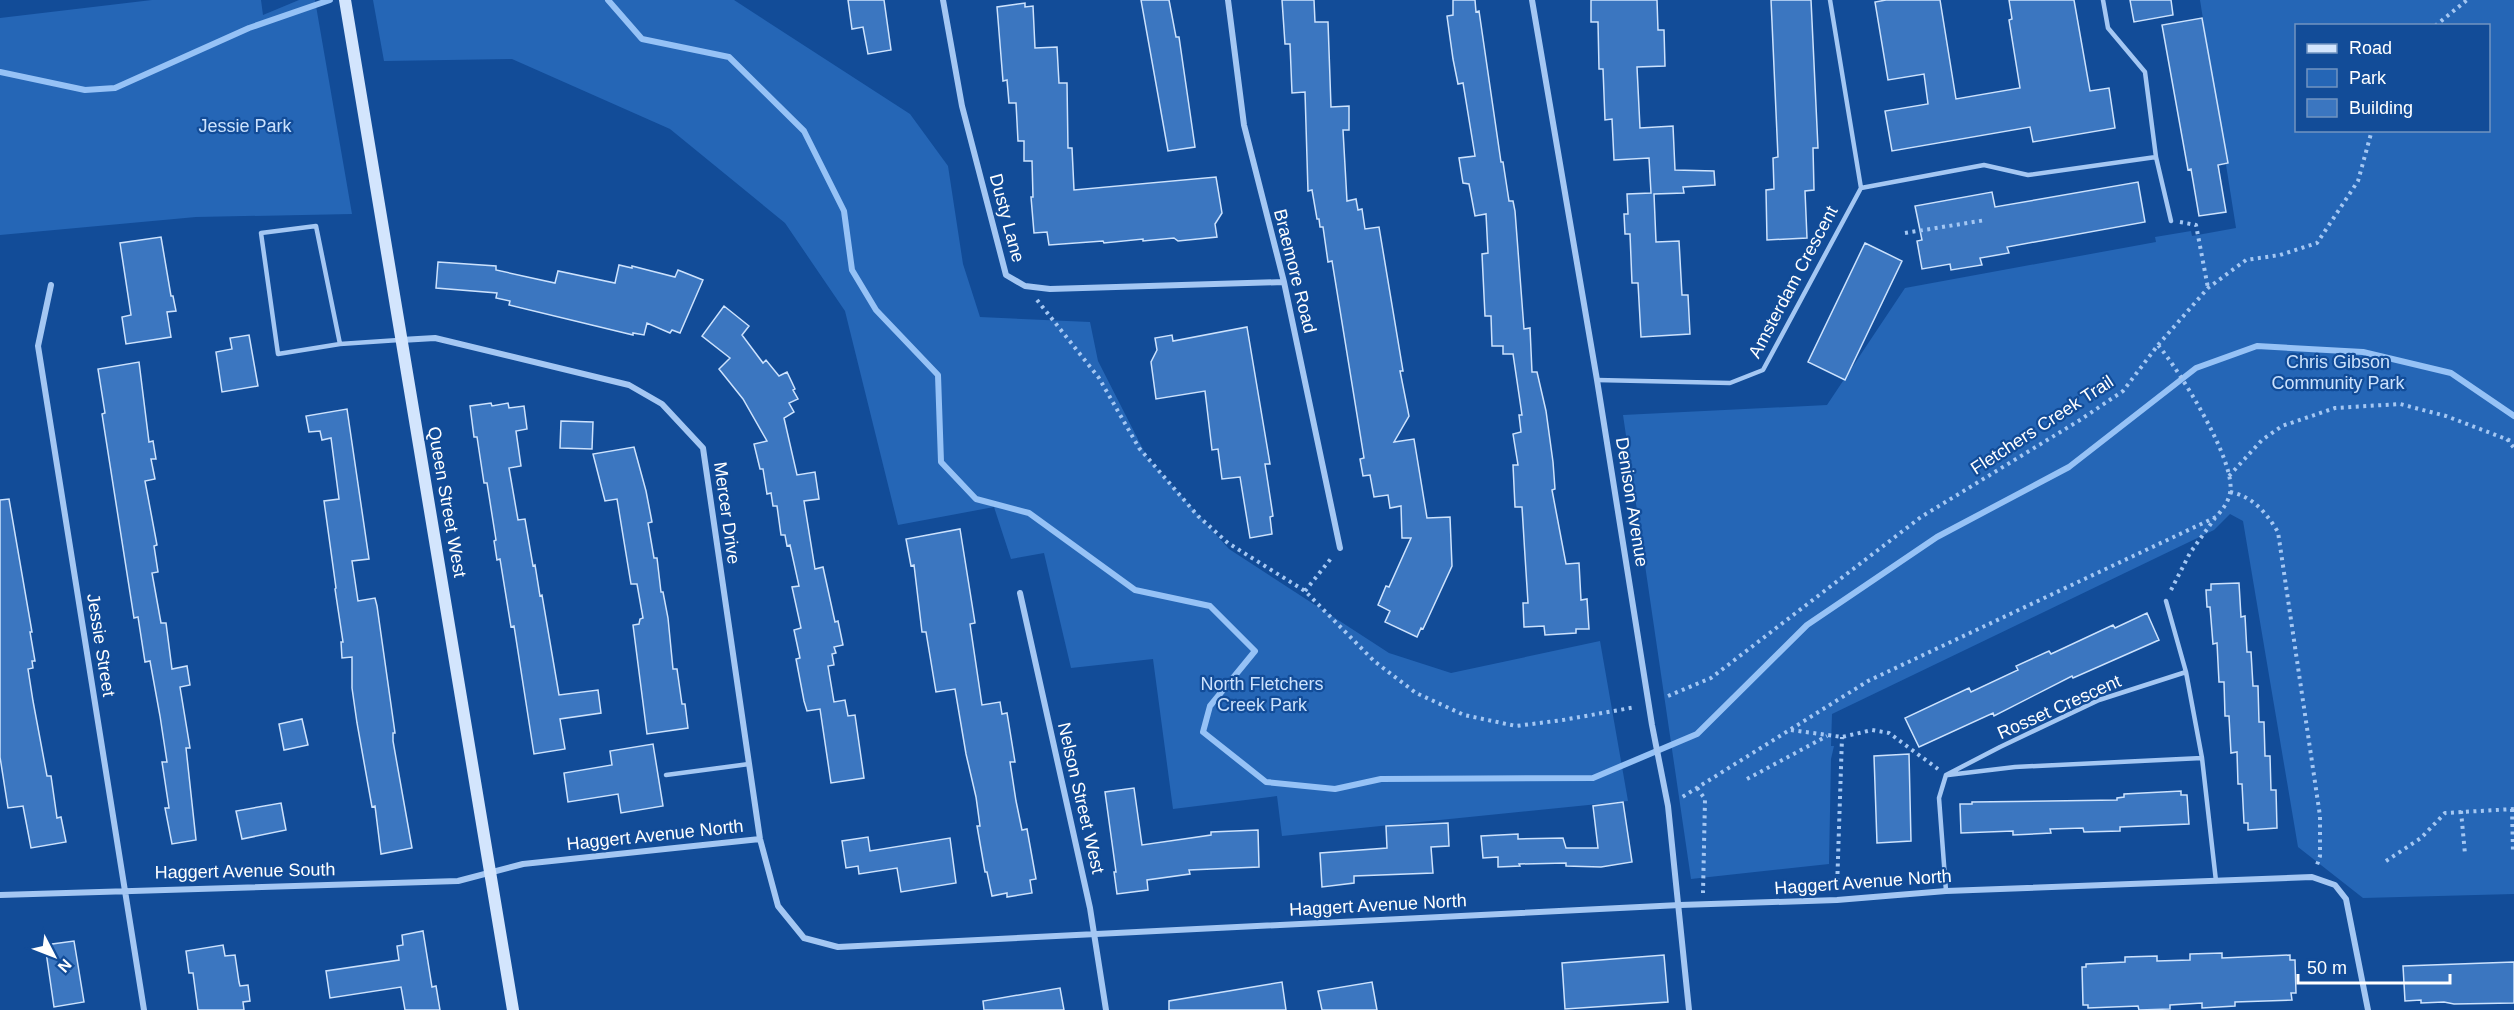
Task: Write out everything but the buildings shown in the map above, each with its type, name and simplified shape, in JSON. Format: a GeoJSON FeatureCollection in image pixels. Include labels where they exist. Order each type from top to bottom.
{"type":"FeatureCollection","features":[{"type":"Feature","properties":{"kind":"main road","name":"Queen Street West"},"geometry":{"type":"LineString","coordinates":[[345,0],[513,1010]]}},
{"type":"Feature","properties":{"kind":"street","name":"Dusty Lane"},"geometry":{"type":"LineString","coordinates":[[943,0],[962,106],[1006,275],[1025,286],[1050,289],[1284,282]]}},
{"type":"Feature","properties":{"kind":"street","name":"Braemore Road"},"geometry":{"type":"LineString","coordinates":[[1228,0],[1244,124],[1284,282],[1340,548]]}},
{"type":"Feature","properties":{"kind":"street","name":"Denison Avenue"},"geometry":{"type":"LineString","coordinates":[[1532,0],[1597,381],[1652,725],[1668,806],[1689,1010]]}},
{"type":"Feature","properties":{"kind":"street","name":"Jessie Street"},"geometry":{"type":"LineString","coordinates":[[51,285],[39,346],[144,1010]]}},
{"type":"Feature","properties":{"kind":"street","name":"Mercer Drive"},"geometry":{"type":"LineString","coordinates":[[401,340],[435,338],[629,385],[662,404],[703,448],[760,839]]}},
{"type":"Feature","properties":{"kind":"street","name":"Nelson Street West"},"geometry":{"type":"LineString","coordinates":[[1020,593],[1090,909],[1106,1010]]}},
{"type":"Feature","properties":{"kind":"street","name":"Haggert Avenue North"},"geometry":{"type":"LineString","coordinates":[[490,873],[523,864],[760,839],[778,906],[804,938],[838,947],[1680,905],[1837,900],[1946,891],[2312,877],[2335,885],[2346,899],[2368,1010]]}},
{"type":"Feature","properties":{"kind":"street","name":"Haggert Avenue South"},"geometry":{"type":"LineString","coordinates":[[0,895],[458,881],[490,873]]}},
{"type":"Feature","properties":{"kind":"lane"},"geometry":{"type":"LineString","coordinates":[[1830,0],[1861,188],[1984,165],[2028,175],[2156,157]]}},
{"type":"Feature","properties":{"kind":"lane"},"geometry":{"type":"LineString","coordinates":[[2103,0],[2108,28],[2145,72],[2156,157],[2171,221]]}},
{"type":"Feature","properties":{"kind":"lane","name":"Amsterdam Crescent"},"geometry":{"type":"LineString","coordinates":[[1597,381],[1730,383],[1763,369],[1861,188]]}},
{"type":"Feature","properties":{"kind":"lane"},"geometry":{"type":"LineString","coordinates":[[340,344],[316,226],[261,233],[278,354],[340,344],[401,340]]}},
{"type":"Feature","properties":{"kind":"lane"},"geometry":{"type":"LineString","coordinates":[[2166,601],[2186,672],[2202,758],[2217,882]]}},
{"type":"Feature","properties":{"kind":"lane","name":"Rosset Crescent"},"geometry":{"type":"LineString","coordinates":[[1946,775],[2099,700],[2186,672]]}},
{"type":"Feature","properties":{"kind":"lane","name":"Rosset Crescent"},"geometry":{"type":"LineString","coordinates":[[1946,775],[2015,767],[2202,758]]}},
{"type":"Feature","properties":{"kind":"lane"},"geometry":{"type":"LineString","coordinates":[[666,775],[749,764]]}},
{"type":"Feature","properties":{"kind":"lane"},"geometry":{"type":"LineString","coordinates":[[1946,775],[1939,798],[1946,891]]}},
{"type":"Feature","properties":{"kind":"path"},"geometry":{"type":"LineString","coordinates":[[2437,24],[2467,0]]}},
{"type":"Feature","properties":{"kind":"path","name":"Fletchers Creek Trail"},"geometry":{"type":"LineString","coordinates":[[1668,696],[1711,678],[1921,517],[2080,420],[2123,391],[2158,345],[2208,288],[2246,260],[2280,255],[2317,243],[2358,181],[2371,132]]}},
{"type":"Feature","properties":{"kind":"path"},"geometry":{"type":"LineString","coordinates":[[1905,233],[1986,220]]}},
{"type":"Feature","properties":{"kind":"path"},"geometry":{"type":"LineString","coordinates":[[2171,221],[2196,225],[2208,288]]}},
{"type":"Feature","properties":{"kind":"path"},"geometry":{"type":"LineString","coordinates":[[1025,286],[1099,378],[1139,448],[1198,516],[1228,543],[1305,591],[1374,661],[1416,693],[1464,715],[1516,726],[1563,720],[1636,706]]}},
{"type":"Feature","properties":{"kind":"path"},"geometry":{"type":"LineString","coordinates":[[2158,345],[2173,363],[2209,423],[2229,476],[2230,492],[2225,506],[2190,553],[2166,601]]}},
{"type":"Feature","properties":{"kind":"path"},"geometry":{"type":"LineString","coordinates":[[2229,476],[2262,440],[2282,426],[2335,408],[2400,404],[2446,416],[2514,442]]}},
{"type":"Feature","properties":{"kind":"path"},"geometry":{"type":"LineString","coordinates":[[2506,439],[2514,448]]}},
{"type":"Feature","properties":{"kind":"path"},"geometry":{"type":"LineString","coordinates":[[2230,492],[2244,495],[2268,516],[2278,532],[2320,816],[2320,856],[2312,877]]}},
{"type":"Feature","properties":{"kind":"path"},"geometry":{"type":"LineString","coordinates":[[1668,806],[1868,681],[2216,517]]}},
{"type":"Feature","properties":{"kind":"path"},"geometry":{"type":"LineString","coordinates":[[1305,591],[1340,548]]}},
{"type":"Feature","properties":{"kind":"path"},"geometry":{"type":"LineString","coordinates":[[1790,730],[1842,737],[1872,730],[1889,733],[1946,775]]}},
{"type":"Feature","properties":{"kind":"path"},"geometry":{"type":"LineString","coordinates":[[1747,779],[1828,735]]}},
{"type":"Feature","properties":{"kind":"path"},"geometry":{"type":"LineString","coordinates":[[1837,900],[1842,737]]}},
{"type":"Feature","properties":{"kind":"path"},"geometry":{"type":"LineString","coordinates":[[1697,788],[1706,799],[1703,905]]}},
{"type":"Feature","properties":{"kind":"path"},"geometry":{"type":"LineString","coordinates":[[2386,861],[2421,838],[2445,813],[2461,811],[2513,809],[2513,853]]}},
{"type":"Feature","properties":{"kind":"path"},"geometry":{"type":"LineString","coordinates":[[2461,811],[2465,854]]}},
{"type":"Feature","properties":{"kind":"green space","name":"Jessie Park"},"geometry":{"type":"Polygon","coordinates":[[[152,0],[261,0],[263,15],[299,0],[315,0],[352,214],[196,217],[0,235],[0,18],[152,0]]]}},
{"type":"Feature","properties":{"kind":"green space","name":"North Fletchers Creek Park"},"geometry":{"type":"Polygon","coordinates":[[[373,0],[734,0],[910,114],[948,166],[963,264],[980,317],[1090,322],[1098,361],[1148,459],[1229,549],[1389,653],[1451,673],[1600,641],[1628,801],[1282,836],[1277,796],[1173,809],[1153,659],[1071,668],[1044,553],[1011,559],[994,507],[898,525],[845,311],[785,223],[670,129],[512,59],[384,61],[373,0]]]}},
{"type":"Feature","properties":{"kind":"green space","name":"Chris Gibson Community Park"},"geometry":{"type":"Polygon","coordinates":[[[2200,0],[2514,0],[2514,894],[2363,898],[2298,847],[2243,521],[2230,514],[2214,530],[1832,714],[1831,746],[1834,746],[1831,759],[1829,864],[1691,879],[1623,415],[1827,405],[1905,288],[2156,242],[2155,237],[2191,231],[2192,236],[2236,228],[2200,0]]]}},
{"type":"Feature","properties":{"kind":"waterway"},"geometry":{"type":"LineString","coordinates":[[0,72],[85,90],[115,88],[249,28],[330,0]]}},
{"type":"Feature","properties":{"kind":"waterway"},"geometry":{"type":"LineString","coordinates":[[608,0],[642,39],[729,57],[804,131],[844,211],[852,270],[876,310],[938,375],[941,462],[976,499],[1029,513],[1135,590],[1210,606],[1255,651],[1210,706],[1203,732],[1266,782],[1335,789],[1381,779],[1593,778],[1697,734],[1807,625],[1937,537],[2069,467],[2196,368],[2257,346],[2363,352],[2451,373],[2514,416]]}}]}
